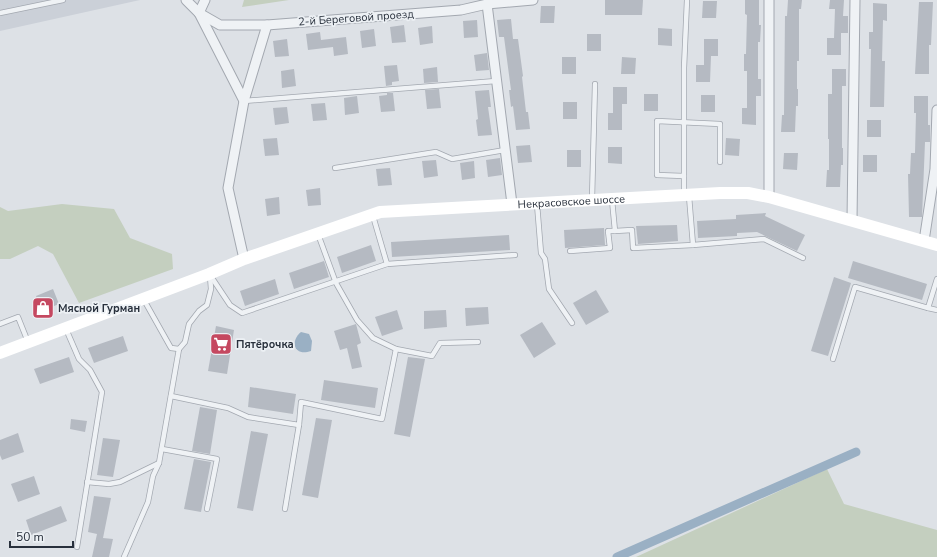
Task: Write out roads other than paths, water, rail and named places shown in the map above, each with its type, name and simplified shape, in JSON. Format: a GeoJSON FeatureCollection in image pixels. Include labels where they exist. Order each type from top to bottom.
{"type":"FeatureCollection","features":[{"type":"Feature","properties":{"kind":"main road","name":"Некрасовское шоссе"},"geometry":{"type":"LineString","coordinates":[[0,353],[209,274],[244,259],[380,212],[686,194],[748,193],[769,197],[937,245]]}},
{"type":"Feature","properties":{"kind":"street","name":"2-й Береговой проезд"},"geometry":{"type":"LineString","coordinates":[[186,0],[200,12],[220,25],[267,25],[461,10],[503,1],[533,0]]}},
{"type":"Feature","properties":{"kind":"street"},"geometry":{"type":"LineString","coordinates":[[205,0],[200,12],[244,101]]}},
{"type":"Feature","properties":{"kind":"street"},"geometry":{"type":"LineString","coordinates":[[769,0],[769,197]]}},
{"type":"Feature","properties":{"kind":"street"},"geometry":{"type":"LineString","coordinates":[[852,220],[855,0]]}},
{"type":"Feature","properties":{"kind":"street"},"geometry":{"type":"LineString","coordinates":[[487,4],[512,204]]}},
{"type":"Feature","properties":{"kind":"street"},"geometry":{"type":"LineString","coordinates":[[244,259],[228,188],[244,101],[267,25]]}},
{"type":"Feature","properties":{"kind":"street"},"geometry":{"type":"LineString","coordinates":[[924,241],[935,169],[937,110]]}},
{"type":"Feature","properties":{"kind":"lane"},"geometry":{"type":"LineString","coordinates":[[0,13],[63,0]]}},
{"type":"Feature","properties":{"kind":"lane"},"geometry":{"type":"LineString","coordinates":[[687,0],[684,68],[684,176],[693,245]]}},
{"type":"Feature","properties":{"kind":"lane"},"geometry":{"type":"LineString","coordinates":[[244,101],[496,81]]}},
{"type":"Feature","properties":{"kind":"lane"},"geometry":{"type":"LineString","coordinates":[[592,200],[595,84]]}},
{"type":"Feature","properties":{"kind":"lane"},"geometry":{"type":"LineString","coordinates":[[684,176],[657,175],[658,121],[720,124],[720,162]]}},
{"type":"Feature","properties":{"kind":"lane"},"geometry":{"type":"LineString","coordinates":[[335,168],[436,152],[452,159],[505,150]]}},
{"type":"Feature","properties":{"kind":"lane"},"geometry":{"type":"LineString","coordinates":[[612,198],[615,231]]}},
{"type":"Feature","properties":{"kind":"lane"},"geometry":{"type":"LineString","coordinates":[[537,202],[541,253],[545,259],[550,288],[572,323]]}},
{"type":"Feature","properties":{"kind":"lane"},"geometry":{"type":"LineString","coordinates":[[372,214],[387,264]]}},
{"type":"Feature","properties":{"kind":"lane"},"geometry":{"type":"LineString","coordinates":[[570,251],[610,248],[608,231],[632,230],[633,248],[764,240],[803,258]]}},
{"type":"Feature","properties":{"kind":"lane"},"geometry":{"type":"LineString","coordinates":[[318,234],[336,281],[357,320],[373,338],[396,349],[432,356],[440,343],[478,342]]}},
{"type":"Feature","properties":{"kind":"lane"},"geometry":{"type":"LineString","coordinates":[[209,274],[230,305],[242,313],[387,264],[515,255]]}},
{"type":"Feature","properties":{"kind":"lane"},"geometry":{"type":"LineString","coordinates":[[124,557],[148,502],[153,476],[160,463],[179,349],[185,342],[189,324],[199,311],[207,305],[211,289],[209,274]]}},
{"type":"Feature","properties":{"kind":"lane"},"geometry":{"type":"LineString","coordinates":[[928,308],[937,279]]}},
{"type":"Feature","properties":{"kind":"lane"},"geometry":{"type":"LineString","coordinates":[[833,359],[856,287],[937,310]]}},
{"type":"Feature","properties":{"kind":"lane"},"geometry":{"type":"LineString","coordinates":[[143,298],[171,348],[179,349]]}},
{"type":"Feature","properties":{"kind":"lane"},"geometry":{"type":"LineString","coordinates":[[0,324],[18,317],[28,342]]}},
{"type":"Feature","properties":{"kind":"lane"},"geometry":{"type":"LineString","coordinates":[[66,328],[79,359],[90,370],[102,392],[77,547]]}},
{"type":"Feature","properties":{"kind":"lane"},"geometry":{"type":"LineString","coordinates":[[285,509],[301,402],[382,419],[396,349]]}},
{"type":"Feature","properties":{"kind":"lane"},"geometry":{"type":"LineString","coordinates":[[171,396],[228,408],[248,417],[298,425]]}},
{"type":"Feature","properties":{"kind":"lane"},"geometry":{"type":"LineString","coordinates":[[162,449],[217,459],[207,509]]}},
{"type":"Feature","properties":{"kind":"lane"},"geometry":{"type":"LineString","coordinates":[[87,482],[109,484],[120,482],[160,463]]}},
{"type":"Feature","properties":{"kind":"water"},"geometry":{"type":"Polygon","coordinates":[[[301,332],[309,334],[312,341],[311,351],[301,352],[296,348],[295,340],[301,332]]]}},
{"type":"Feature","properties":{"kind":"waterway"},"geometry":{"type":"LineString","coordinates":[[617,557],[856,452]]}},
{"type":"Feature","properties":{"kind":"place","name":"Мясной Гурман"},"geometry":{"type":"Point","coordinates":[43,308]}},
{"type":"Feature","properties":{"kind":"place","name":"Пятёрочка"},"geometry":{"type":"Point","coordinates":[221,344]}}]}
